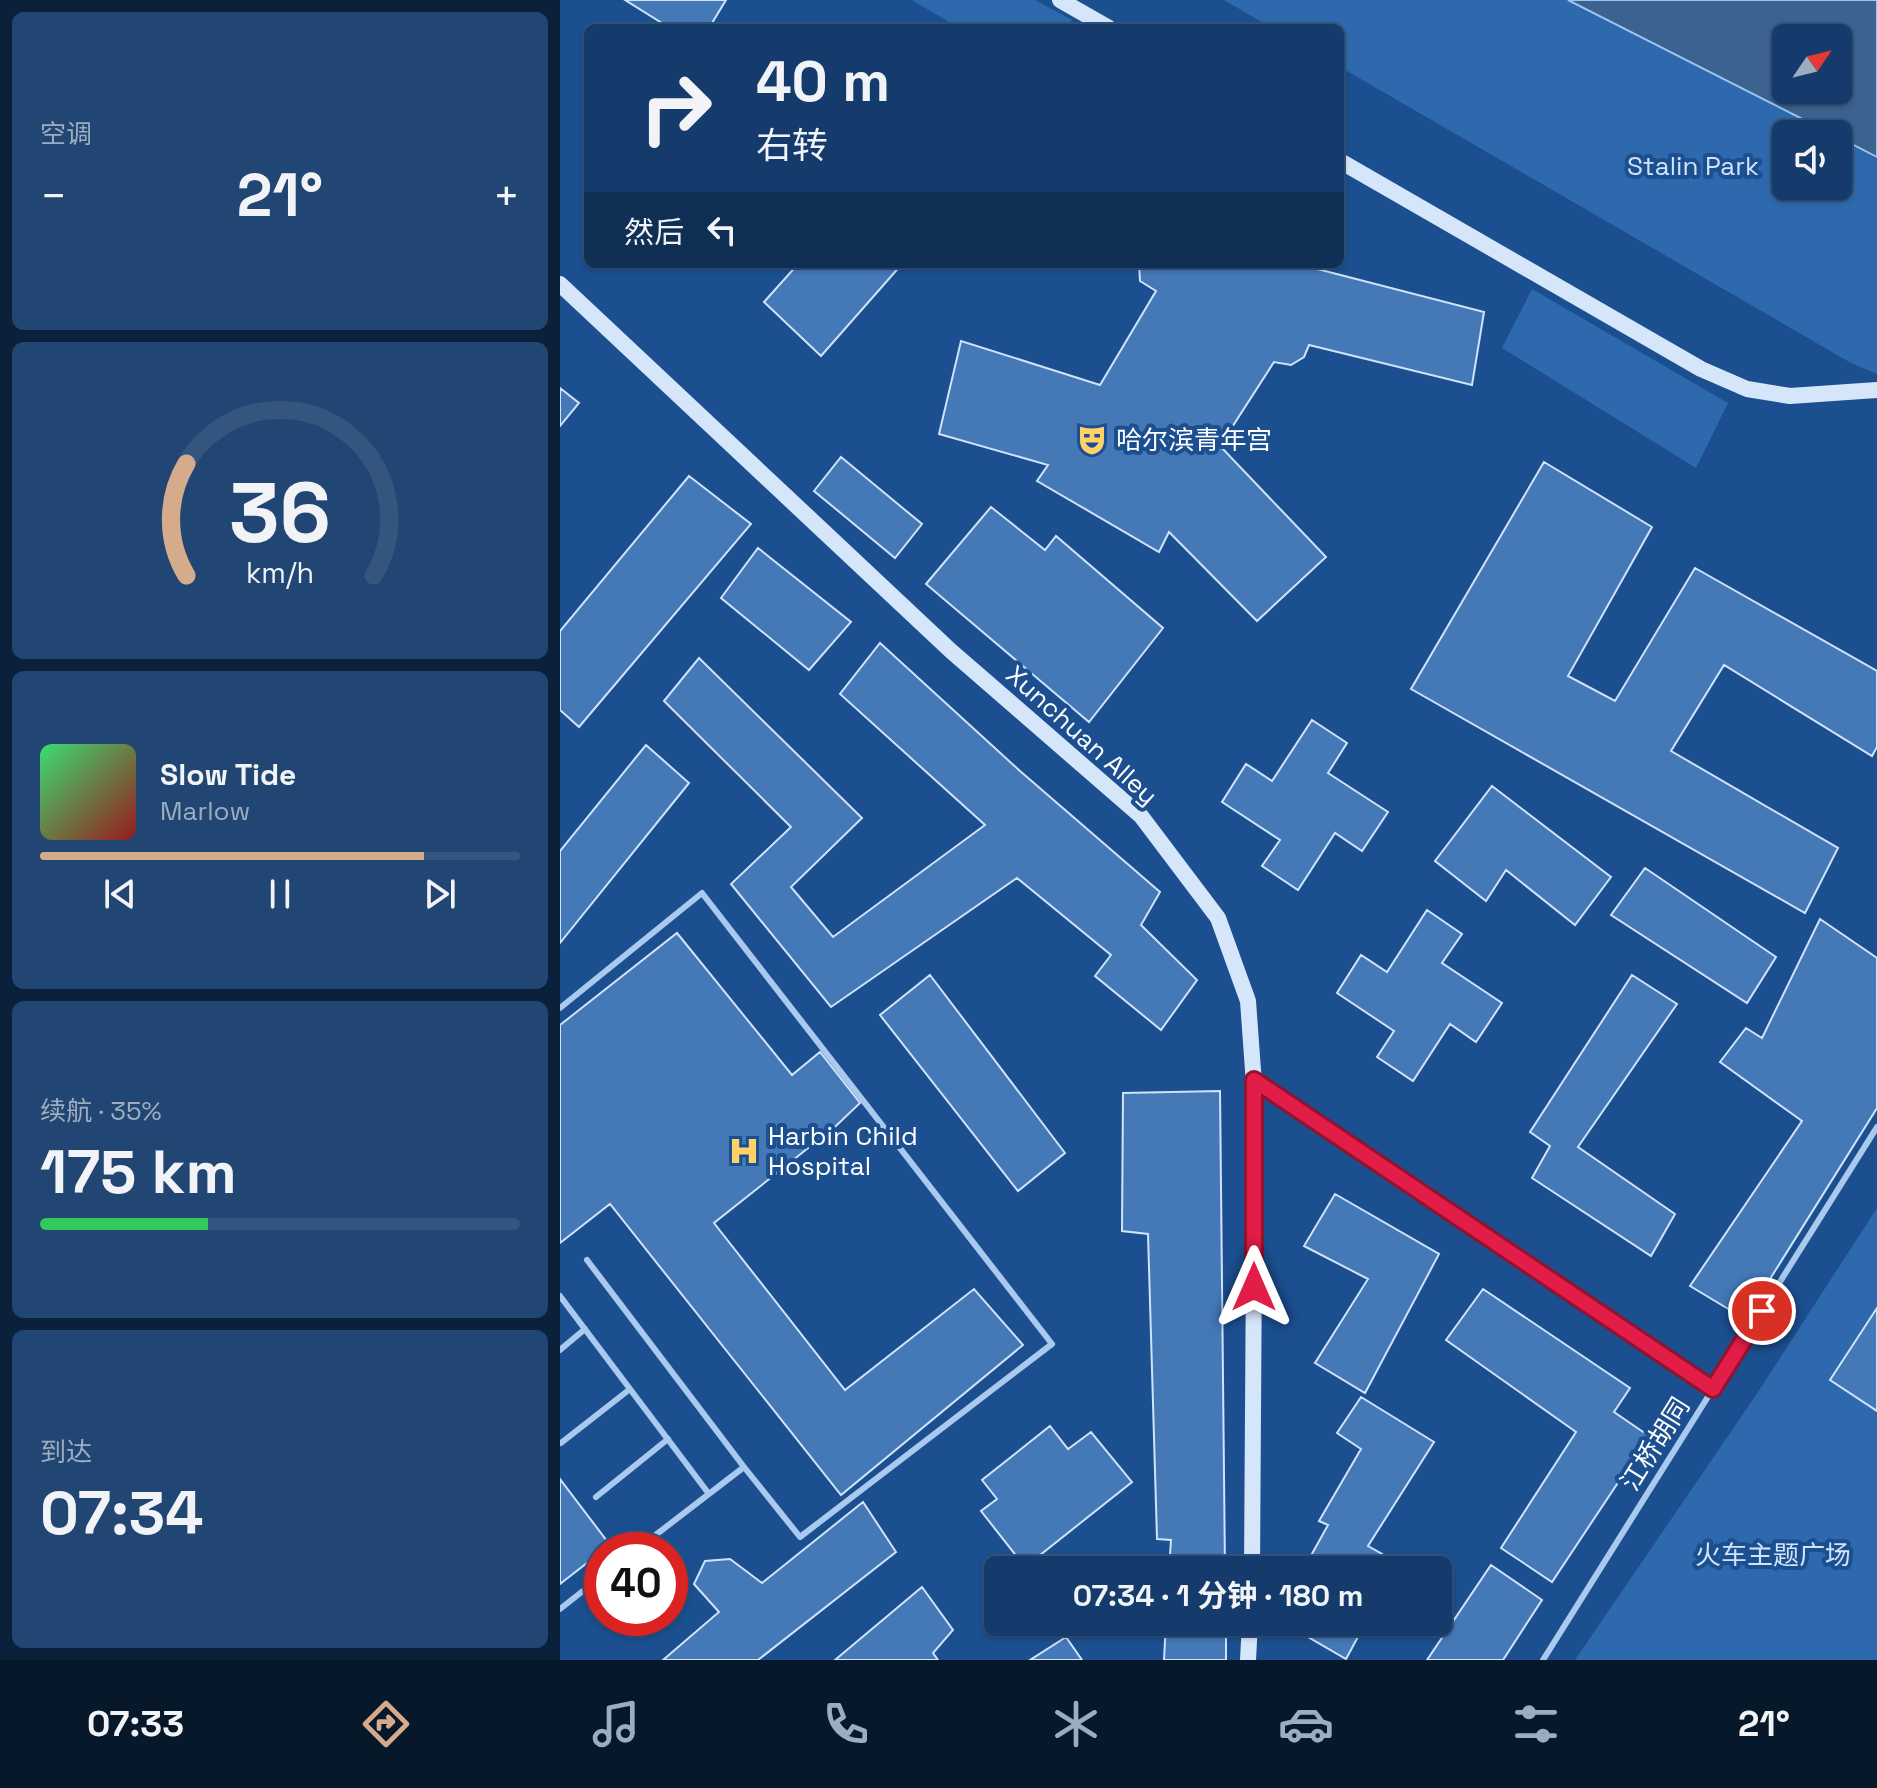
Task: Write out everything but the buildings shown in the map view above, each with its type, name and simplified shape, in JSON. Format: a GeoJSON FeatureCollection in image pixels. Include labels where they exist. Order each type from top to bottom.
{"type":"FeatureCollection","features":[{"type":"Feature","properties":{"kind":"street"},"geometry":{"type":"LineString","coordinates":[[1060,0],[1102,24]]}},
{"type":"Feature","properties":{"kind":"street"},"geometry":{"type":"LineString","coordinates":[[1344,163],[1701,369],[1747,389],[1790,396],[1877,390]]}},
{"type":"Feature","properties":{"kind":"street","name":"Xunchuan Alley"},"geometry":{"type":"LineString","coordinates":[[560,284],[951,651],[1141,816],[1218,918],[1248,1001],[1254,1080],[1252,1556]]}},
{"type":"Feature","properties":{"kind":"street"},"geometry":{"type":"LineString","coordinates":[[1248,1660],[1249,1636]]}},
{"type":"Feature","properties":{"kind":"lane"},"geometry":{"type":"LineString","coordinates":[[560,1008],[702,893],[1052,1344],[800,1537],[587,1260]]}},
{"type":"Feature","properties":{"kind":"lane"},"geometry":{"type":"LineString","coordinates":[[1254,1080],[1713,1389]]}},
{"type":"Feature","properties":{"kind":"lane","name":"江桥胡同"},"geometry":{"type":"LineString","coordinates":[[1543,1660],[1877,1127]]}},
{"type":"Feature","properties":{"kind":"lane"},"geometry":{"type":"LineString","coordinates":[[560,1296],[709,1494]]}},
{"type":"Feature","properties":{"kind":"lane"},"geometry":{"type":"LineString","coordinates":[[560,1350],[585,1329]]}},
{"type":"Feature","properties":{"kind":"lane"},"geometry":{"type":"LineString","coordinates":[[561,1443],[630,1389]]}},
{"type":"Feature","properties":{"kind":"lane"},"geometry":{"type":"LineString","coordinates":[[596,1497],[668,1439]]}},
{"type":"Feature","properties":{"kind":"lane"},"geometry":{"type":"LineString","coordinates":[[659,1532],[744,1467]]}},
{"type":"Feature","properties":{"kind":"lane"},"geometry":{"type":"LineString","coordinates":[[560,1609],[584,1590]]}},
{"type":"Feature","properties":{"kind":"green space"},"geometry":{"type":"Polygon","coordinates":[[[912,0],[1035,0],[1072,20],[1070,24],[952,24],[912,0]]]}},
{"type":"Feature","properties":{"kind":"green space","name":"Stalin Park"},"geometry":{"type":"Polygon","coordinates":[[[1224,0],[1568,0],[1804,120],[1772,120],[1772,200],[1852,200],[1852,144],[1877,157],[1877,374],[1851,363],[1344,69],[1344,24],[1265,24],[1224,0]]]}},
{"type":"Feature","properties":{"kind":"green space"},"geometry":{"type":"Polygon","coordinates":[[[1532,289],[1728,403],[1696,468],[1502,348],[1532,289]]]}},
{"type":"Feature","properties":{"kind":"green space","name":"火车主题广场"},"geometry":{"type":"Polygon","coordinates":[[[1877,1208],[1877,1660],[1575,1660],[1756,1395],[1877,1208]]]}},
{"type":"Feature","properties":{"kind":"shaded area"},"geometry":{"type":"Polygon","coordinates":[[[1568,0],[1877,0],[1877,157],[1852,144],[1852,120],[1804,120],[1773,104],[1852,104],[1852,24],[1772,24],[1772,104],[1568,0]]]}},
{"type":"Feature","properties":{"kind":"place","name":"哈尔滨青年宫"},"geometry":{"type":"Point","coordinates":[1092,440]}},
{"type":"Feature","properties":{"kind":"place","name":"Harbin Child Hospital"},"geometry":{"type":"Point","coordinates":[744,1151]}},
{"type":"Feature","properties":{"kind":"route"},"geometry":{"type":"LineString","coordinates":[[1254,1287],[1254,1080],[1713,1389],[1762,1311]]}}]}
